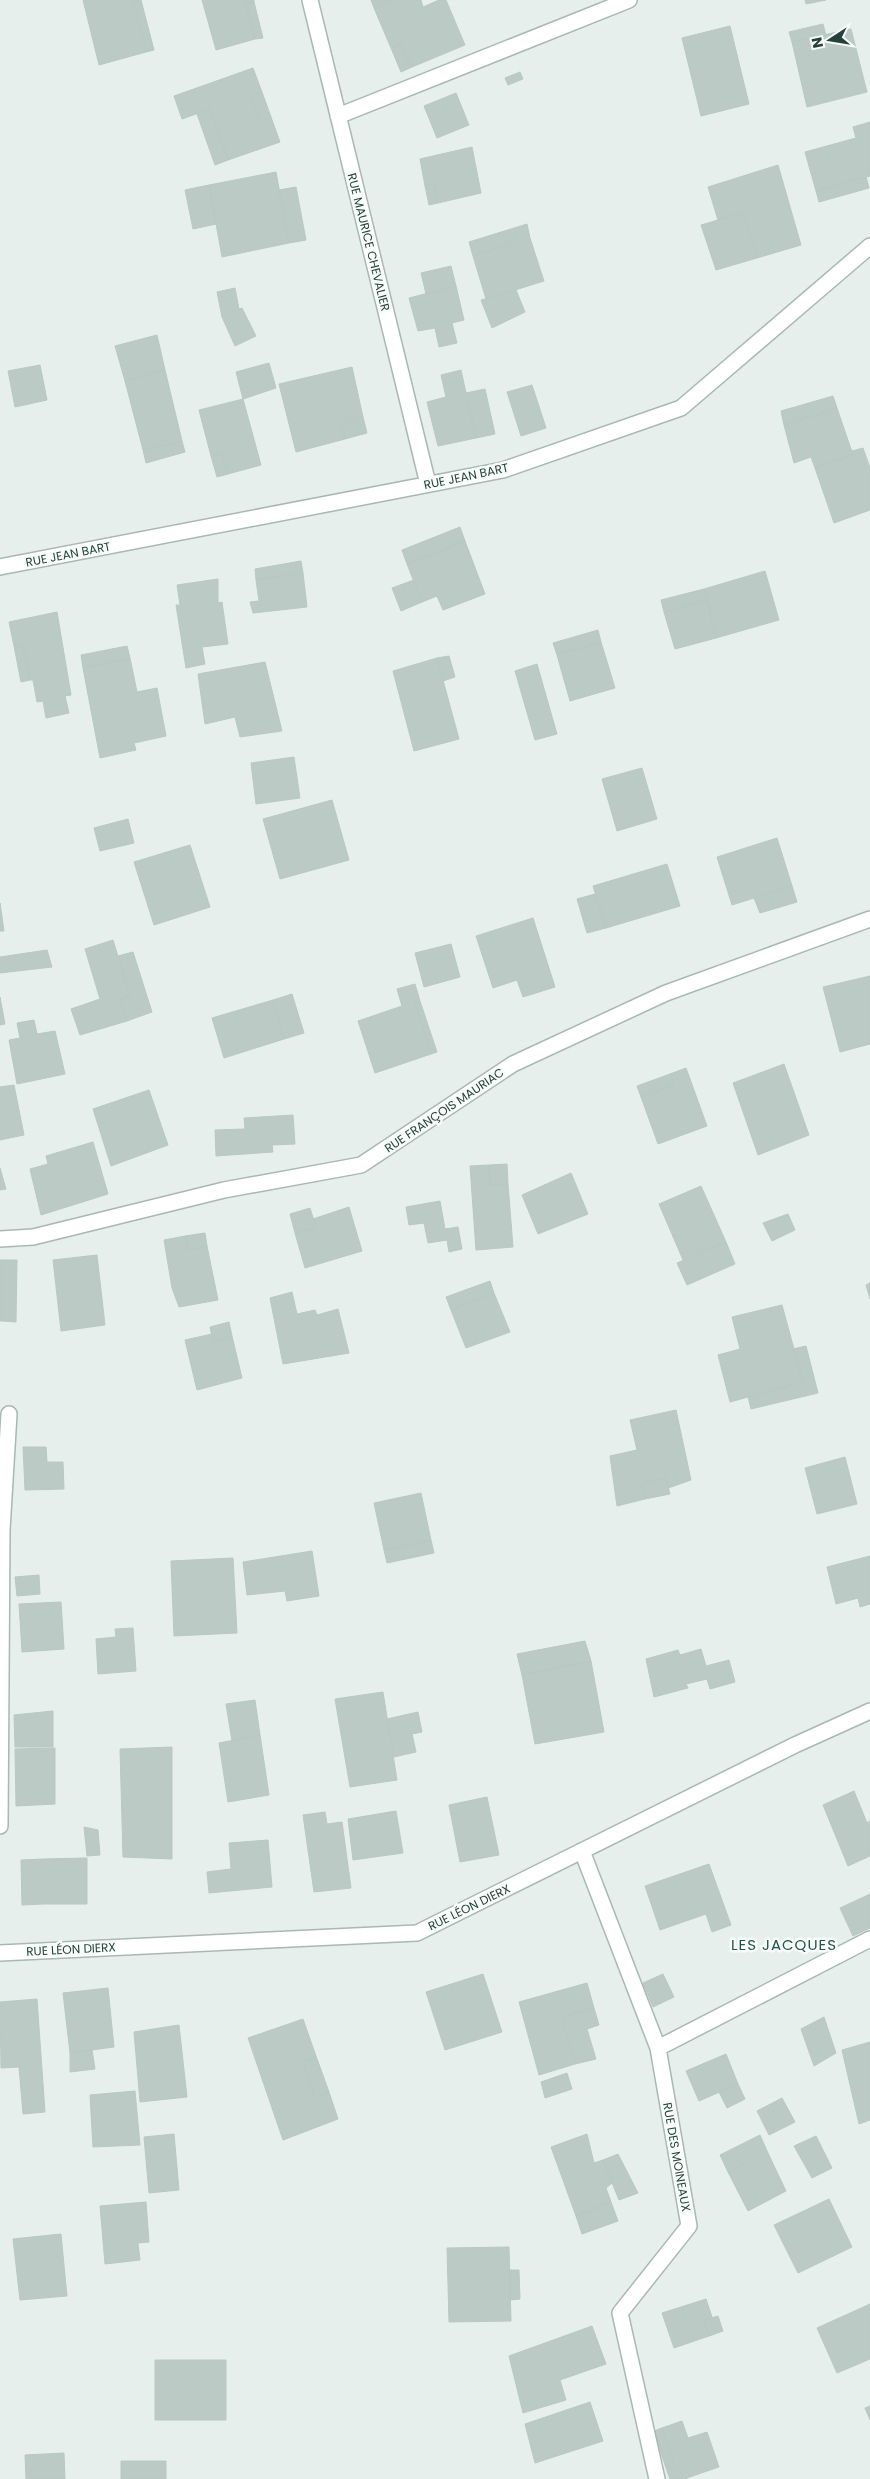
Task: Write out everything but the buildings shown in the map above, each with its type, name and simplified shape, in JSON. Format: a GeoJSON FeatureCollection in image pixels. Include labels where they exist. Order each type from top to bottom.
{"type":"FeatureCollection","features":[{"type":"Feature","properties":{"kind":"street","name":"RUE MAURICE CHEVALIER"},"geometry":{"type":"LineString","coordinates":[[310,0],[428,484]]}},
{"type":"Feature","properties":{"kind":"street"},"geometry":{"type":"LineString","coordinates":[[338,116],[629,0]]}},
{"type":"Feature","properties":{"kind":"street","name":"RUE JEAN BART"},"geometry":{"type":"LineString","coordinates":[[0,567],[503,470],[681,408],[870,246]]}},
{"type":"Feature","properties":{"kind":"street","name":"RUE FRANÇOIS MAURIAC"},"geometry":{"type":"LineString","coordinates":[[0,1238],[33,1237],[224,1190],[361,1164],[513,1064],[666,993],[870,919]]}},
{"type":"Feature","properties":{"kind":"street"},"geometry":{"type":"LineString","coordinates":[[0,1826],[2,1530],[9,1414]]}},
{"type":"Feature","properties":{"kind":"street","name":"RUE LÉON DIERX"},"geometry":{"type":"LineString","coordinates":[[0,1953],[417,1933],[795,1745],[870,1711]]}},
{"type":"Feature","properties":{"kind":"street","name":"RUE DES MOINEAUX"},"geometry":{"type":"LineString","coordinates":[[582,1851],[658,2048],[689,2226],[620,2313],[656,2479]]}},
{"type":"Feature","properties":{"kind":"street"},"geometry":{"type":"LineString","coordinates":[[658,2048],[870,1939]]}},
{"type":"Feature","properties":{"kind":"district","name":"LES JACQUES"},"geometry":{"type":"Point","coordinates":[784,1944]}}]}
